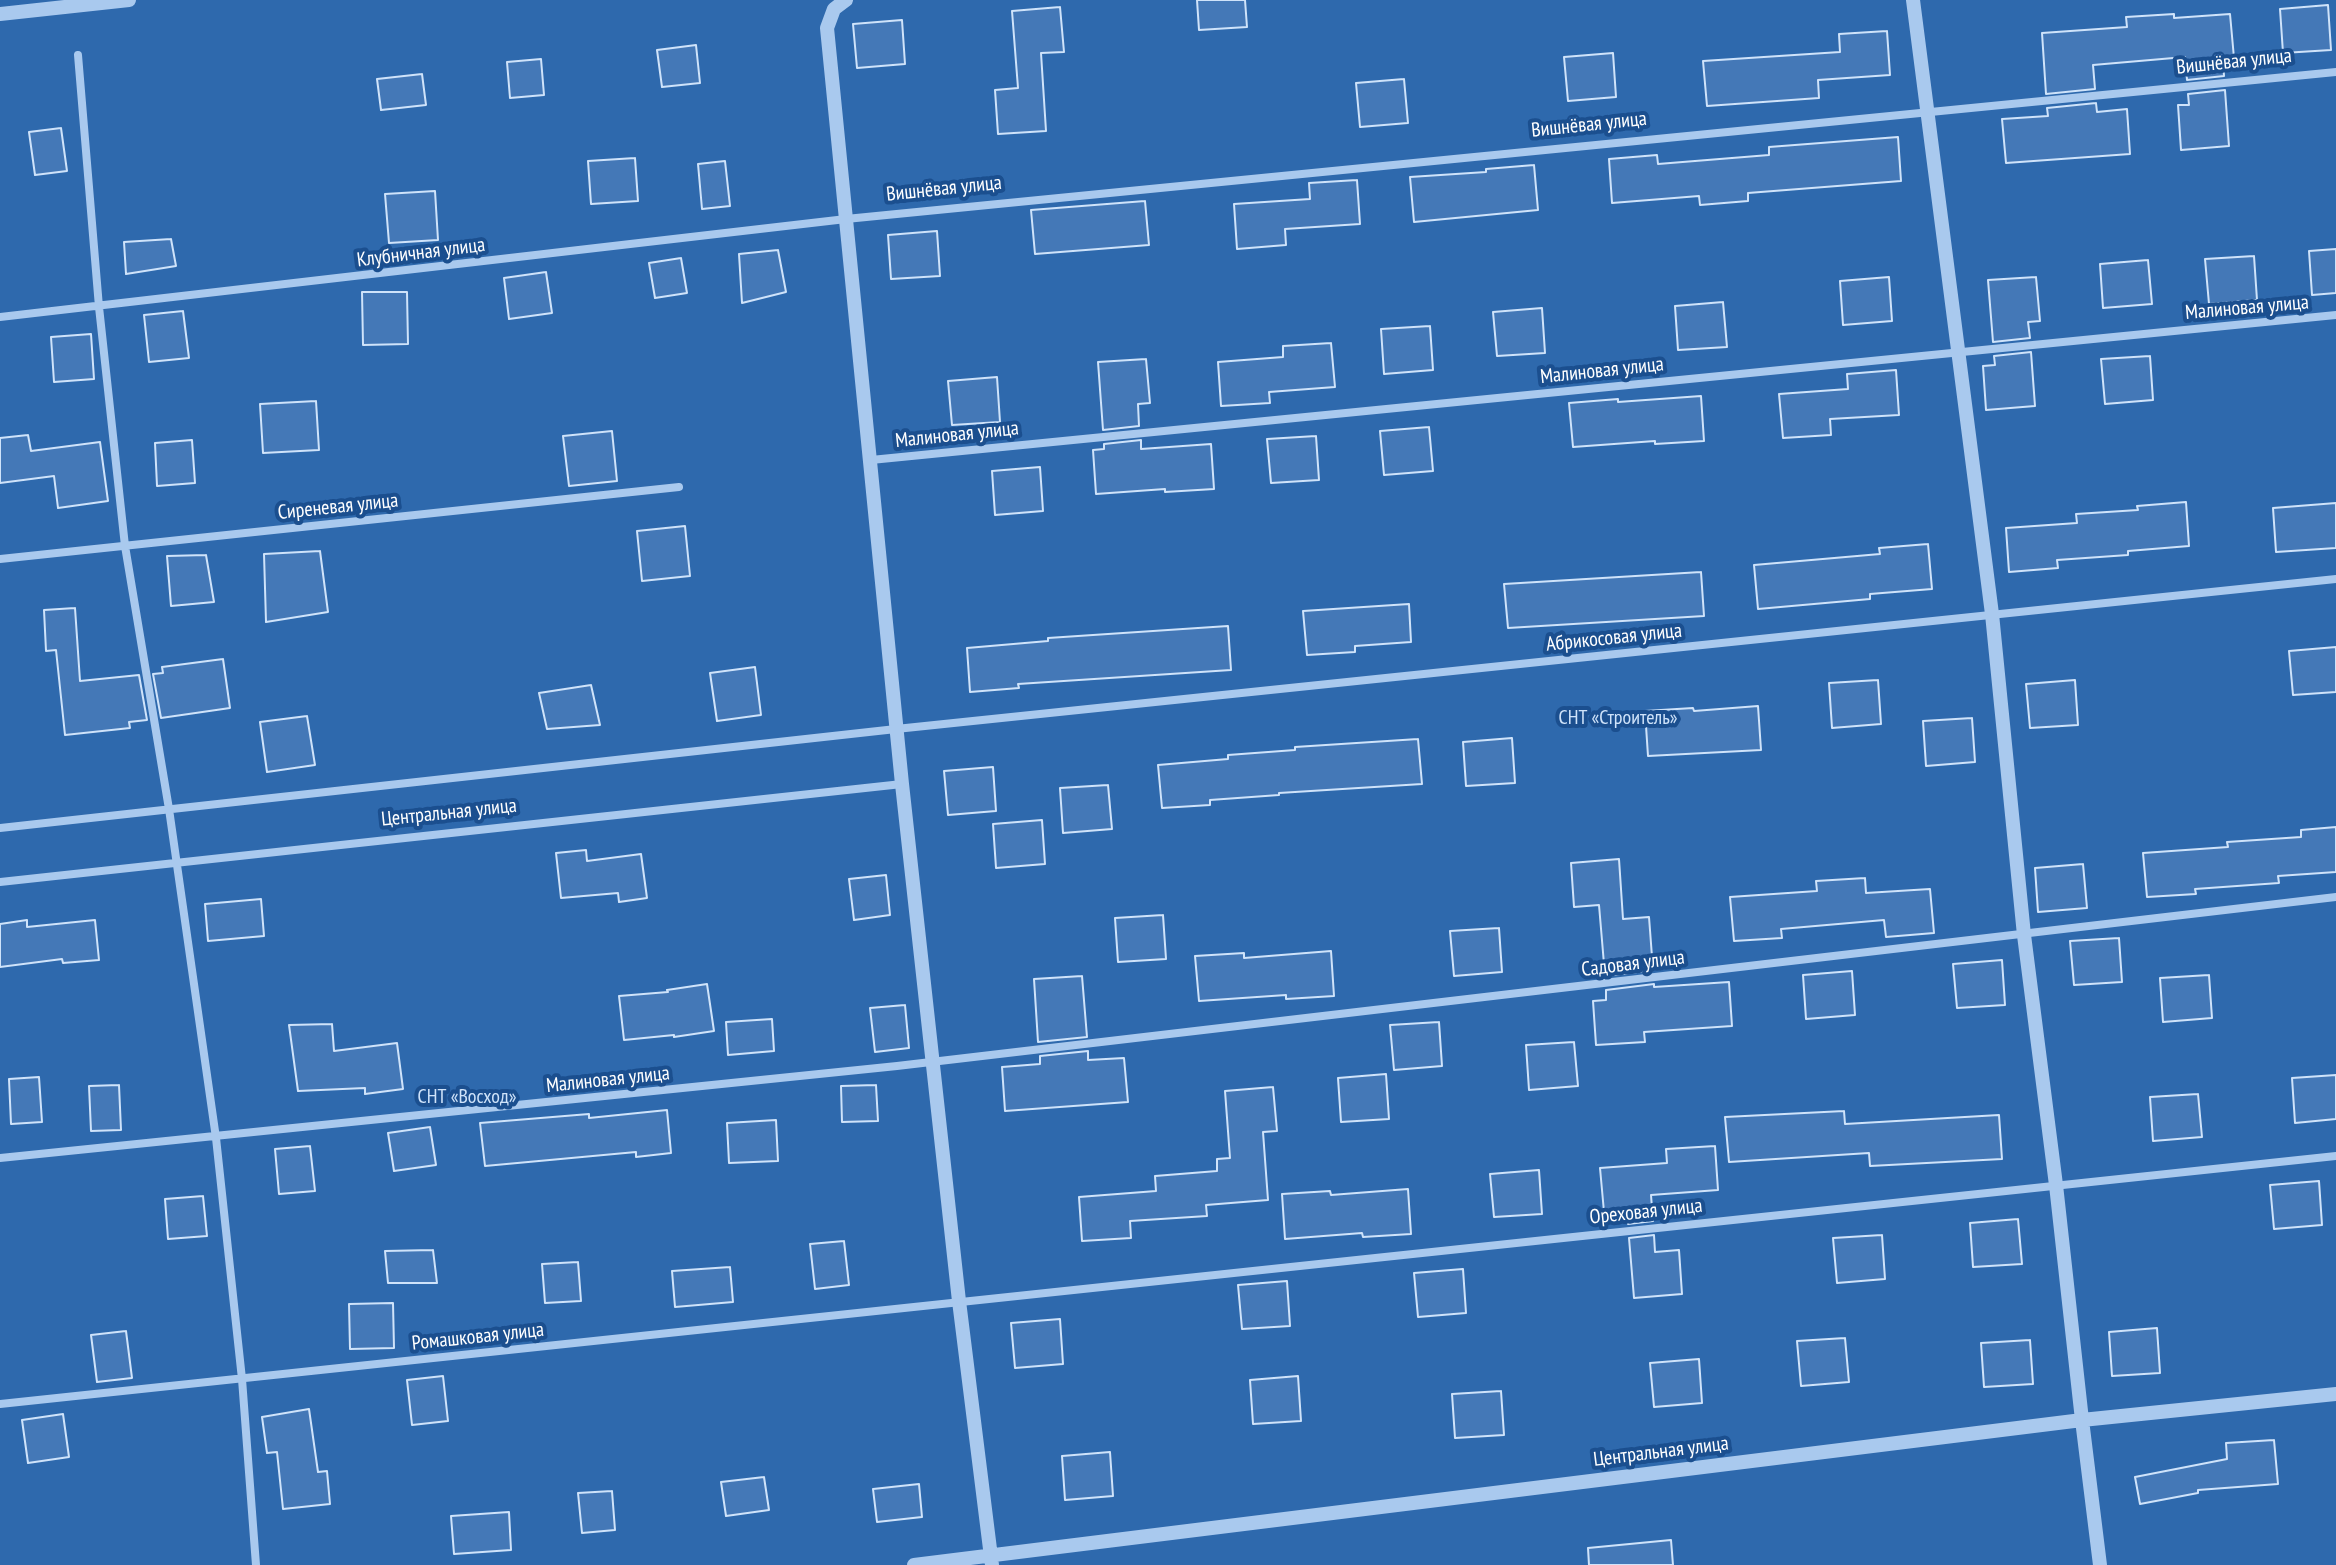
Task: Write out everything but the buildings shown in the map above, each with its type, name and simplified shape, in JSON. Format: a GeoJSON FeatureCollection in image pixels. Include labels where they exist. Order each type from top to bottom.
{"type":"FeatureCollection","features":[{"type":"Feature","properties":{"kind":"street"},"geometry":{"type":"LineString","coordinates":[[0,14],[129,0]]}},
{"type":"Feature","properties":{"kind":"street"},"geometry":{"type":"LineString","coordinates":[[846,0],[834,9],[827,28],[896,729],[991,1561]]}},
{"type":"Feature","properties":{"kind":"street"},"geometry":{"type":"LineString","coordinates":[[1913,0],[1992,614],[2024,935],[2100,1565]]}},
{"type":"Feature","properties":{"kind":"street"},"geometry":{"type":"LineString","coordinates":[[78,55],[99,307],[125,546],[169,809],[216,1138],[242,1379],[256,1565]]}},
{"type":"Feature","properties":{"kind":"street","name":"Вишнёвая улица"},"geometry":{"type":"LineString","coordinates":[[846,219],[2336,72]]}},
{"type":"Feature","properties":{"kind":"street","name":"Клубничная улица"},"geometry":{"type":"LineString","coordinates":[[0,317],[846,219]]}},
{"type":"Feature","properties":{"kind":"street","name":"Малиновая улица"},"geometry":{"type":"LineString","coordinates":[[871,460],[2336,315]]}},
{"type":"Feature","properties":{"kind":"street","name":"Сиреневая улица"},"geometry":{"type":"LineString","coordinates":[[0,559],[679,487]]}},
{"type":"Feature","properties":{"kind":"street","name":"Абрикосовая улица"},"geometry":{"type":"LineString","coordinates":[[896,729],[2336,579]]}},
{"type":"Feature","properties":{"kind":"street","name":"Центральная улица"},"geometry":{"type":"LineString","coordinates":[[0,828],[896,729]]}},
{"type":"Feature","properties":{"kind":"street","name":"Центральная улица"},"geometry":{"type":"LineString","coordinates":[[0,882],[902,784]]}},
{"type":"Feature","properties":{"kind":"street","name":"Садовая улица"},"geometry":{"type":"LineString","coordinates":[[933,1062],[2336,897]]}},
{"type":"Feature","properties":{"kind":"street","name":"Малиновая улица"},"geometry":{"type":"LineString","coordinates":[[0,1158],[933,1062]]}},
{"type":"Feature","properties":{"kind":"street","name":"Ореховая улица"},"geometry":{"type":"LineString","coordinates":[[959,1301],[2336,1156]]}},
{"type":"Feature","properties":{"kind":"street","name":"Ромашковая улица"},"geometry":{"type":"LineString","coordinates":[[0,1404],[959,1301]]}},
{"type":"Feature","properties":{"kind":"street","name":"Центральная улица"},"geometry":{"type":"LineString","coordinates":[[914,1565],[991,1561],[2082,1420],[2336,1394]]}},
{"type":"Feature","properties":{"kind":"green space","name":"СНТ «Строитель»"},"geometry":{"type":"Polygon","coordinates":[[[0,0],[2336,0],[2336,1565],[0,1565],[0,0]]]}},
{"type":"Feature","properties":{"kind":"park label","name":"СНТ «Восход»"},"geometry":{"type":"Point","coordinates":[467,1097]}}]}
